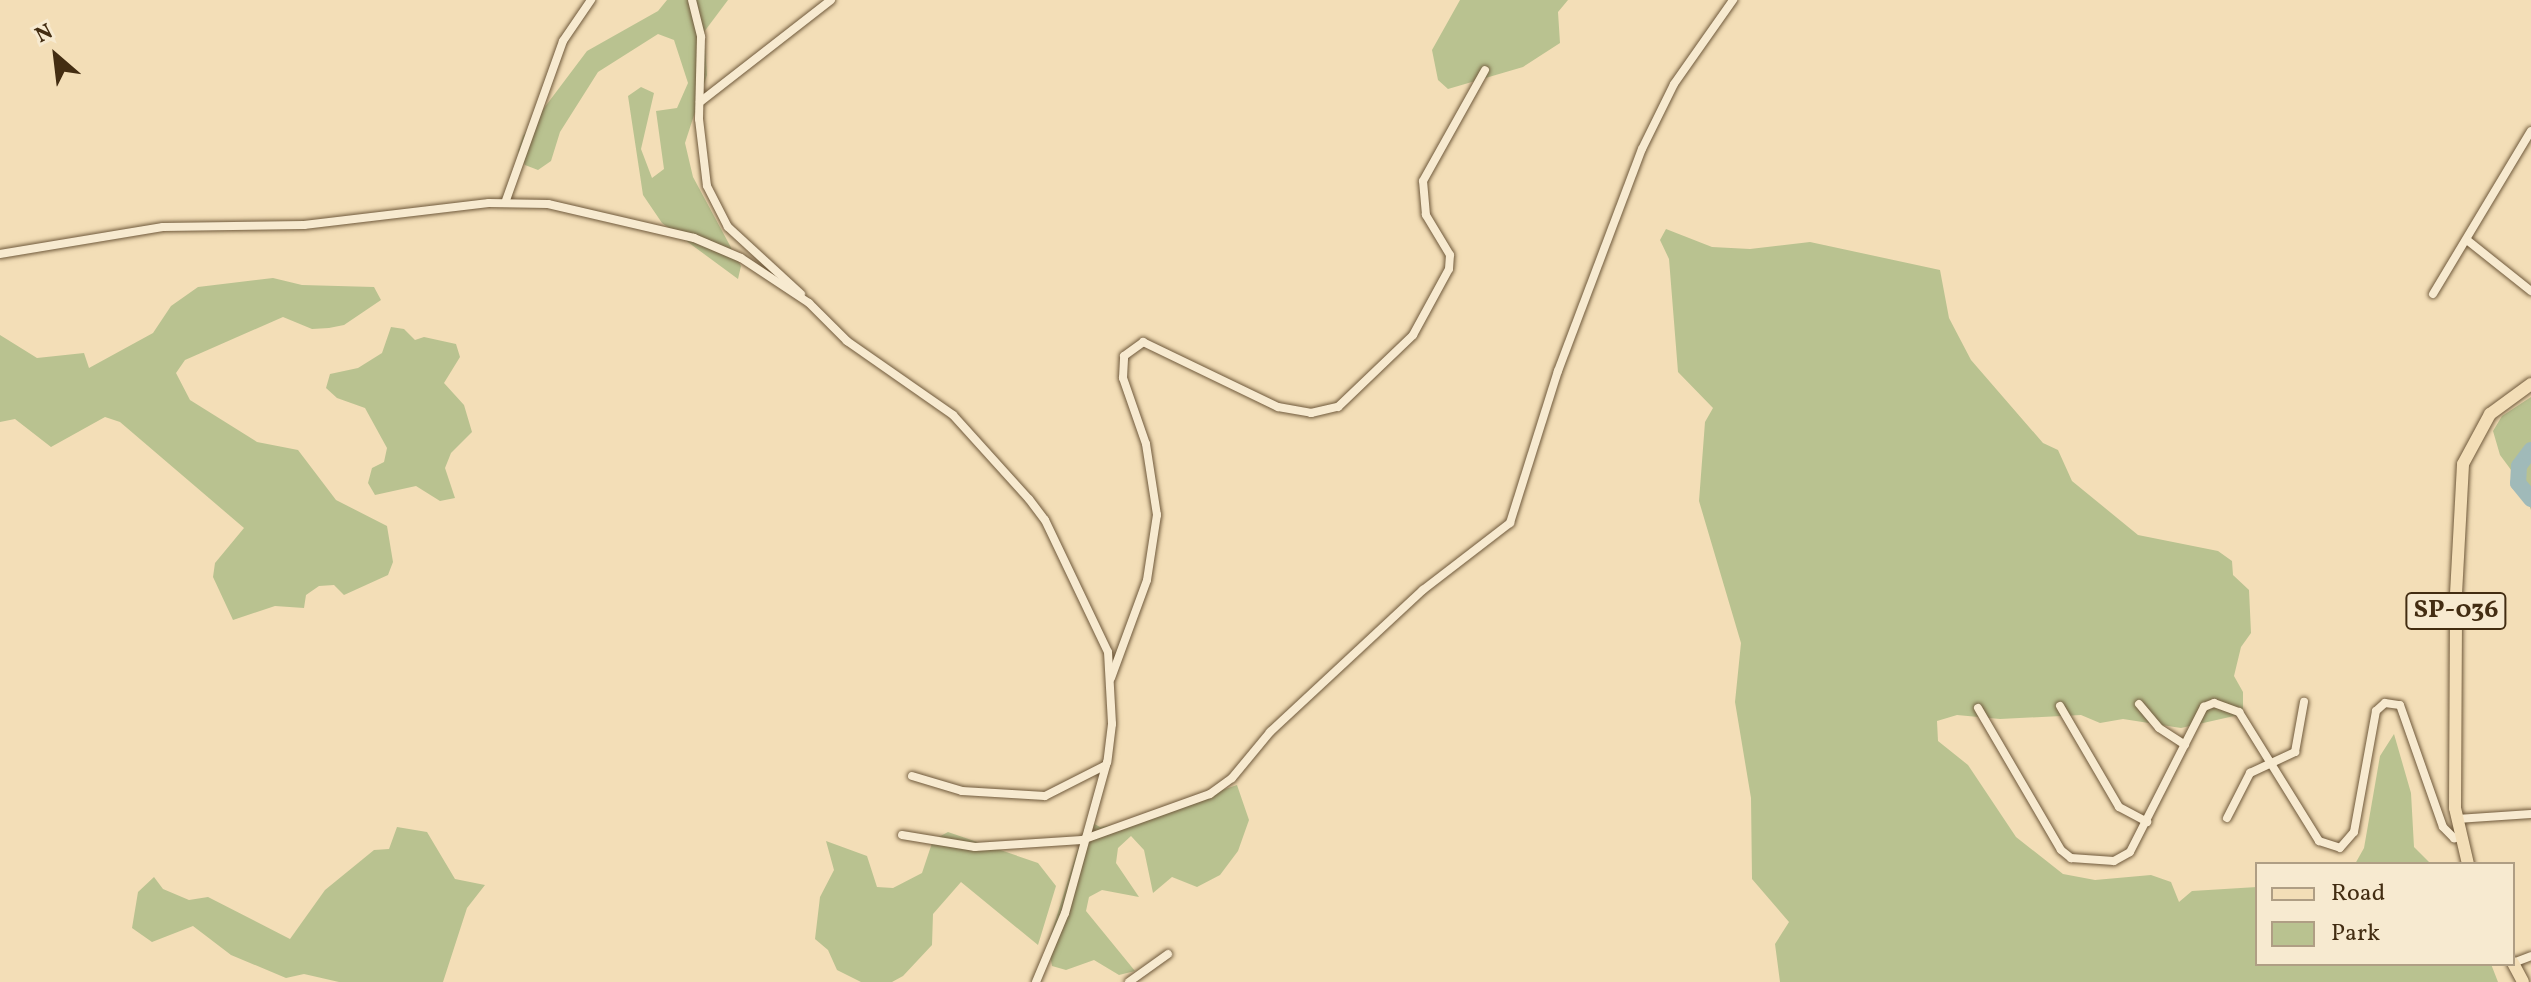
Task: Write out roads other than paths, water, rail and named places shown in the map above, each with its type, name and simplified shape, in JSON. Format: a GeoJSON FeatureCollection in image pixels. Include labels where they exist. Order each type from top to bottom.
{"type":"FeatureCollection","features":[{"type":"Feature","properties":{"kind":"main road","name":"SP-036"},"geometry":{"type":"LineString","coordinates":[[2467,862],[2457,819],[2456,594],[2463,464],[2490,414],[2531,384]]}},
{"type":"Feature","properties":{"kind":"street"},"geometry":{"type":"LineString","coordinates":[[505,203],[563,41],[591,0]]}},
{"type":"Feature","properties":{"kind":"street"},"geometry":{"type":"LineString","coordinates":[[692,0],[701,37],[699,102],[707,186],[717,211],[847,341],[953,415],[1029,499],[1056,542],[1108,652],[1111,678],[1106,765],[1082,840],[1065,913],[1036,982]]}},
{"type":"Feature","properties":{"kind":"street"},"geometry":{"type":"LineString","coordinates":[[699,102],[831,0]]}},
{"type":"Feature","properties":{"kind":"street"},"geometry":{"type":"LineString","coordinates":[[902,835],[975,847],[1082,840],[1223,786],[1270,732],[1423,590],[1510,523],[1558,371],[1642,149],[1674,84],[1733,0]]}},
{"type":"Feature","properties":{"kind":"street"},"geometry":{"type":"LineString","coordinates":[[1111,678],[1147,580],[1157,515],[1146,444],[1123,378],[1124,356],[1143,342],[1278,407],[1311,413],[1338,407],[1413,335],[1449,269],[1450,255],[1426,215],[1423,181],[1485,70]]}},
{"type":"Feature","properties":{"kind":"street"},"geometry":{"type":"LineString","coordinates":[[2433,294],[2531,131]]}},
{"type":"Feature","properties":{"kind":"street"},"geometry":{"type":"LineString","coordinates":[[0,252],[16,253],[91,236],[163,227],[304,225],[505,203],[548,204],[694,238],[741,258],[809,303]]}},
{"type":"Feature","properties":{"kind":"street"},"geometry":{"type":"LineString","coordinates":[[2467,240],[2531,291]]}},
{"type":"Feature","properties":{"kind":"street"},"geometry":{"type":"LineString","coordinates":[[2227,818],[2250,773],[2288,759],[2297,748],[2304,702]]}},
{"type":"Feature","properties":{"kind":"street"},"geometry":{"type":"LineString","coordinates":[[1978,708],[2067,857],[2120,859],[2134,847],[2204,707],[2225,703],[2239,712],[2322,844],[2344,846],[2354,832],[2376,711],[2397,703],[2408,714],[2443,827],[2460,837]]}},
{"type":"Feature","properties":{"kind":"street"},"geometry":{"type":"LineString","coordinates":[[2139,704],[2159,728],[2185,745]]}},
{"type":"Feature","properties":{"kind":"street"},"geometry":{"type":"LineString","coordinates":[[2060,706],[2119,807],[2147,822]]}},
{"type":"Feature","properties":{"kind":"street"},"geometry":{"type":"LineString","coordinates":[[912,776],[962,791],[1045,796],[1106,765]]}},
{"type":"Feature","properties":{"kind":"street"},"geometry":{"type":"LineString","coordinates":[[2457,819],[2531,814]]}},
{"type":"Feature","properties":{"kind":"street"},"geometry":{"type":"LineString","coordinates":[[1129,982],[1168,954]]}},
{"type":"Feature","properties":{"kind":"waterway"},"geometry":{"type":"LineString","coordinates":[[2531,450],[2519,466],[2518,483],[2531,499]]}}]}
